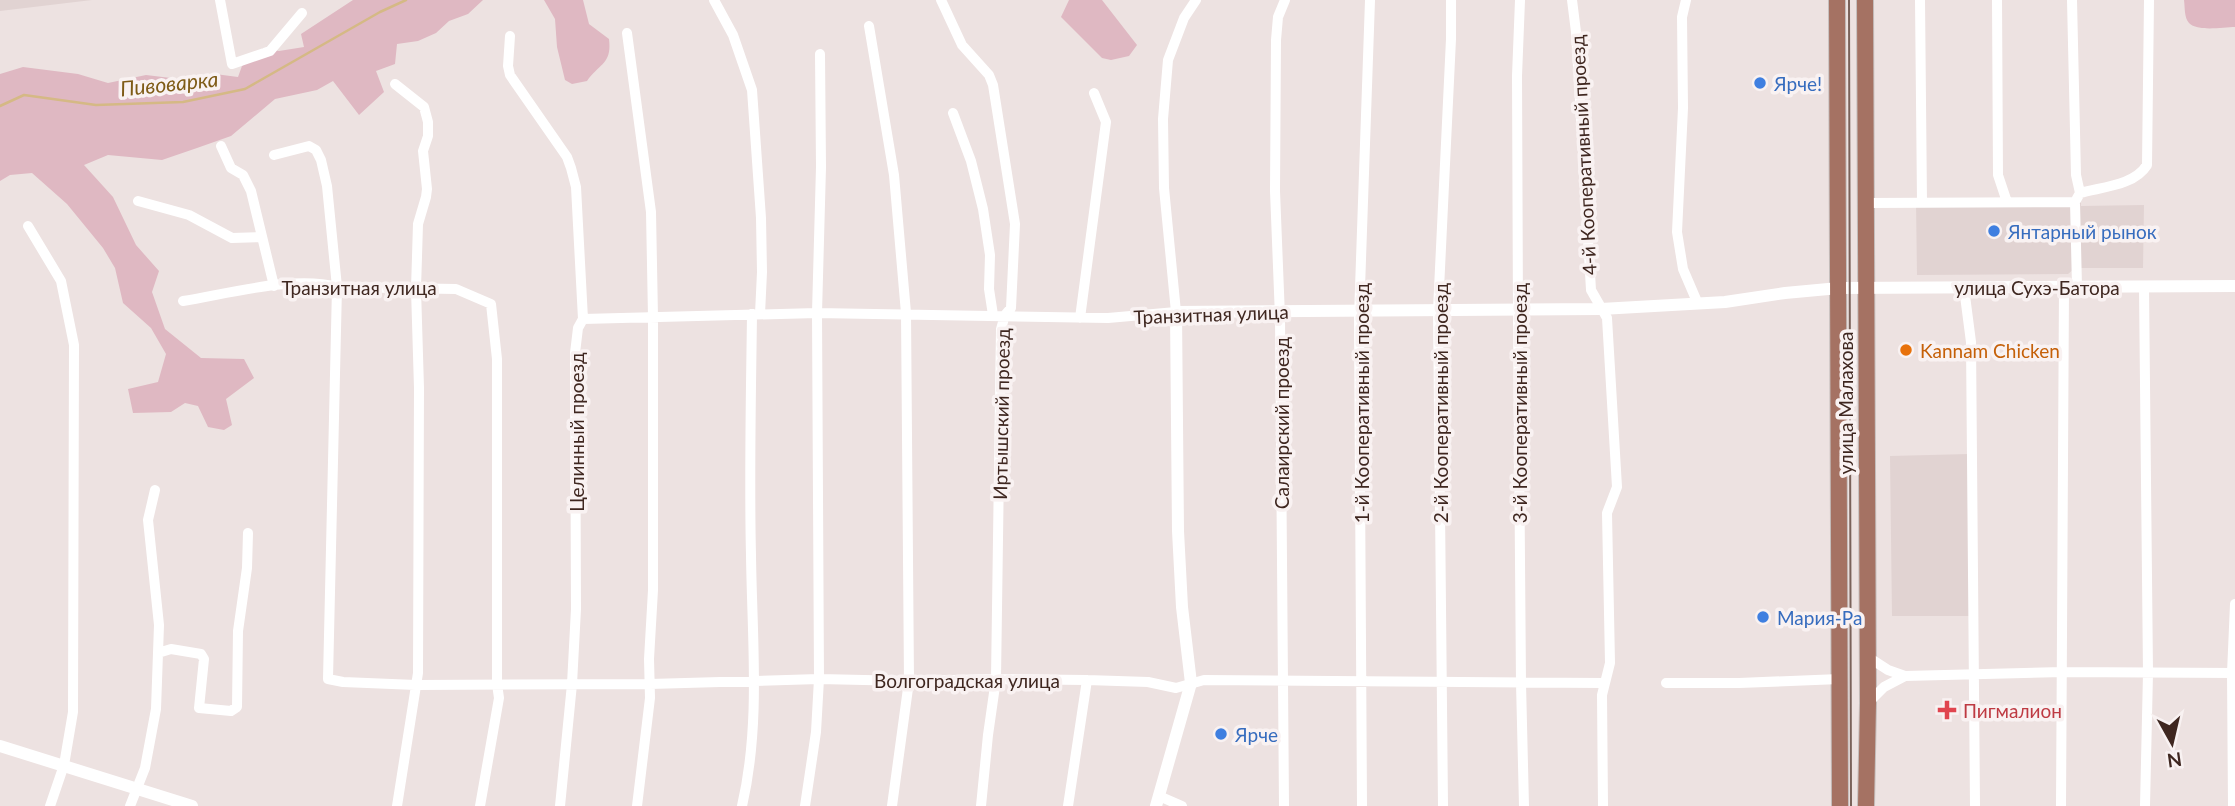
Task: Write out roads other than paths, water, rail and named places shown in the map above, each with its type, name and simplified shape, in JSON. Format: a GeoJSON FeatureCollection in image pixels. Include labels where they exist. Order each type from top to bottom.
{"type":"FeatureCollection","features":[{"type":"Feature","properties":{"kind":"main road","name":"улица Малахова"},"geometry":{"type":"LineString","coordinates":[[1838,0],[1840,806]]}},
{"type":"Feature","properties":{"kind":"main road","name":"улица Малахова"},"geometry":{"type":"LineString","coordinates":[[1865,0],[1867,806]]}},
{"type":"Feature","properties":{"kind":"main road"},"geometry":{"type":"LineString","coordinates":[[1838,90],[1865,90]]}},
{"type":"Feature","properties":{"kind":"street"},"geometry":{"type":"LineString","coordinates":[[220,0],[232,64],[270,51],[302,13]]}},
{"type":"Feature","properties":{"kind":"street"},"geometry":{"type":"LineString","coordinates":[[714,0],[733,35],[752,90],[761,218],[762,272],[756,314],[751,554],[754,681],[752,745],[742,806]]}},
{"type":"Feature","properties":{"kind":"street","name":"Иртышский проезд"},"geometry":{"type":"LineString","coordinates":[[941,0],[962,45],[989,75],[993,85],[1016,224],[1011,308],[999,315]]}},
{"type":"Feature","properties":{"kind":"street"},"geometry":{"type":"LineString","coordinates":[[1182,806],[1157,801],[1191,683],[1182,607],[1178,531],[1176,312],[1164,188],[1163,119],[1168,60],[1184,18],[1196,0]]}},
{"type":"Feature","properties":{"kind":"street","name":"Салаирский проезд"},"geometry":{"type":"LineString","coordinates":[[1284,806],[1279,311],[1275,191],[1276,40],[1278,17],[1285,0]]}},
{"type":"Feature","properties":{"kind":"street","name":"1-й Кооперативный проезд"},"geometry":{"type":"LineString","coordinates":[[1362,806],[1360,311],[1370,0]]}},
{"type":"Feature","properties":{"kind":"street","name":"2-й Кооперативный проезд"},"geometry":{"type":"LineString","coordinates":[[1443,806],[1438,310],[1451,0]]}},
{"type":"Feature","properties":{"kind":"street","name":"3-й Кооперативный проезд"},"geometry":{"type":"LineString","coordinates":[[1520,0],[1517,76],[1518,310],[1524,806]]}},
{"type":"Feature","properties":{"kind":"street","name":"4-й Кооперативный проезд"},"geometry":{"type":"LineString","coordinates":[[1572,0],[1591,290],[1607,318],[1617,487],[1607,513],[1610,663],[1602,695],[1604,806]]}},
{"type":"Feature","properties":{"kind":"street"},"geometry":{"type":"LineString","coordinates":[[1686,0],[1682,16],[1683,108],[1677,232],[1682,269],[1698,304]]}},
{"type":"Feature","properties":{"kind":"street"},"geometry":{"type":"LineString","coordinates":[[1920,0],[1922,202]]}},
{"type":"Feature","properties":{"kind":"street"},"geometry":{"type":"LineString","coordinates":[[1997,0],[1998,175],[2007,202]]}},
{"type":"Feature","properties":{"kind":"street"},"geometry":{"type":"LineString","coordinates":[[2061,806],[2070,287],[2077,197],[2072,0]]}},
{"type":"Feature","properties":{"kind":"street"},"geometry":{"type":"LineString","coordinates":[[1866,203],[2007,202],[2077,197],[2127,180],[2144,171],[2147,165],[2149,0]]}},
{"type":"Feature","properties":{"kind":"street"},"geometry":{"type":"LineString","coordinates":[[869,26],[894,174],[906,313],[909,681],[892,806]]}},
{"type":"Feature","properties":{"kind":"street"},"geometry":{"type":"LineString","coordinates":[[628,33],[651,212],[653,317],[653,590],[650,684],[637,806]]}},
{"type":"Feature","properties":{"kind":"street","name":"Целинный проезд"},"geometry":{"type":"LineString","coordinates":[[510,36],[510,75],[567,157],[576,187],[583,319],[578,328],[575,353],[576,609],[560,806]]}},
{"type":"Feature","properties":{"kind":"street"},"geometry":{"type":"LineString","coordinates":[[805,806],[816,732],[818,679],[817,313],[821,167],[820,54]]}},
{"type":"Feature","properties":{"kind":"street"},"geometry":{"type":"LineString","coordinates":[[395,84],[424,107],[428,122],[428,136],[423,151],[426,197],[418,224],[416,289],[419,388],[418,673],[397,806]]}},
{"type":"Feature","properties":{"kind":"street"},"geometry":{"type":"LineString","coordinates":[[1080,318],[1106,122],[1094,93]]}},
{"type":"Feature","properties":{"kind":"street","name":"Иртышский проезд"},"geometry":{"type":"LineString","coordinates":[[953,113],[971,161],[983,209],[990,254],[989,289],[999,315],[1001,329],[996,679],[981,806]]}},
{"type":"Feature","properties":{"kind":"street"},"geometry":{"type":"LineString","coordinates":[[220,146],[231,168],[243,176],[251,191],[274,286]]}},
{"type":"Feature","properties":{"kind":"street"},"geometry":{"type":"LineString","coordinates":[[274,155],[309,146],[316,150],[327,186],[337,287]]}},
{"type":"Feature","properties":{"kind":"street"},"geometry":{"type":"LineString","coordinates":[[138,201],[189,215],[232,238],[261,237]]}},
{"type":"Feature","properties":{"kind":"street"},"geometry":{"type":"LineString","coordinates":[[29,226],[61,281],[74,345],[73,712],[64,765],[50,806]]}},
{"type":"Feature","properties":{"kind":"street","name":"Транзитная улица"},"geometry":{"type":"LineString","coordinates":[[183,301],[274,286],[322,283],[337,287],[456,289],[491,304],[497,359],[497,684]]}},
{"type":"Feature","properties":{"kind":"street","name":"улица Сухэ-Батора"},"geometry":{"type":"LineString","coordinates":[[1839,288],[2235,286]]}},
{"type":"Feature","properties":{"kind":"street","name":"Волгоградская улица"},"geometry":{"type":"LineString","coordinates":[[337,287],[328,679],[416,685],[996,679],[1147,682],[1177,688],[1204,680],[1604,683]]}},
{"type":"Feature","properties":{"kind":"street"},"geometry":{"type":"LineString","coordinates":[[2144,287],[2148,673],[2145,806]]}},
{"type":"Feature","properties":{"kind":"street","name":"Транзитная улица"},"geometry":{"type":"LineString","coordinates":[[583,319],[817,313],[1108,318],[1176,312],[1601,309],[1698,304],[1839,288]]}},
{"type":"Feature","properties":{"kind":"street"},"geometry":{"type":"LineString","coordinates":[[1964,288],[1971,342],[1975,806]]}},
{"type":"Feature","properties":{"kind":"street"},"geometry":{"type":"LineString","coordinates":[[130,806],[145,768],[156,709],[159,625],[148,520],[155,490]]}},
{"type":"Feature","properties":{"kind":"street"},"geometry":{"type":"LineString","coordinates":[[158,653],[171,649],[201,654],[204,659],[199,708],[231,711],[237,707],[238,631],[247,568],[248,533]]}},
{"type":"Feature","properties":{"kind":"street"},"geometry":{"type":"LineString","coordinates":[[2234,806],[2235,604]]}},
{"type":"Feature","properties":{"kind":"street"},"geometry":{"type":"LineString","coordinates":[[1868,657],[1888,670],[1905,676],[2063,672],[2234,673]]}},
{"type":"Feature","properties":{"kind":"street"},"geometry":{"type":"LineString","coordinates":[[1868,703],[1884,687],[1905,676]]}},
{"type":"Feature","properties":{"kind":"street"},"geometry":{"type":"LineString","coordinates":[[1666,683],[1728,684],[1840,678]]}},
{"type":"Feature","properties":{"kind":"street"},"geometry":{"type":"LineString","coordinates":[[1068,806],[1087,680]]}},
{"type":"Feature","properties":{"kind":"street"},"geometry":{"type":"LineString","coordinates":[[480,806],[499,698],[497,684]]}},
{"type":"Feature","properties":{"kind":"street"},"geometry":{"type":"LineString","coordinates":[[0,746],[192,806]]}},
{"type":"Feature","properties":{"kind":"waterway","name":"Пивоварка"},"geometry":{"type":"LineString","coordinates":[[0,106],[24,95],[96,105],[183,102],[245,89],[406,0]]}},
{"type":"Feature","properties":{"kind":"tram line"},"geometry":{"type":"LineString","coordinates":[[1849,0],[1851,806]]}},
{"type":"Feature","properties":{"kind":"place","name":"Ярче!"},"geometry":{"type":"Point","coordinates":[1760,83]}},
{"type":"Feature","properties":{"kind":"place","name":"Янтарный рынок"},"geometry":{"type":"Point","coordinates":[1994,231]}},
{"type":"Feature","properties":{"kind":"place","name":"Kannam Chicken"},"geometry":{"type":"Point","coordinates":[1906,350]}},
{"type":"Feature","properties":{"kind":"place","name":"Мария-Ра"},"geometry":{"type":"Point","coordinates":[1763,617]}},
{"type":"Feature","properties":{"kind":"place","name":"Пигмалион"},"geometry":{"type":"Point","coordinates":[1947,710]}},
{"type":"Feature","properties":{"kind":"place","name":"Ярче"},"geometry":{"type":"Point","coordinates":[1221,734]}}]}
